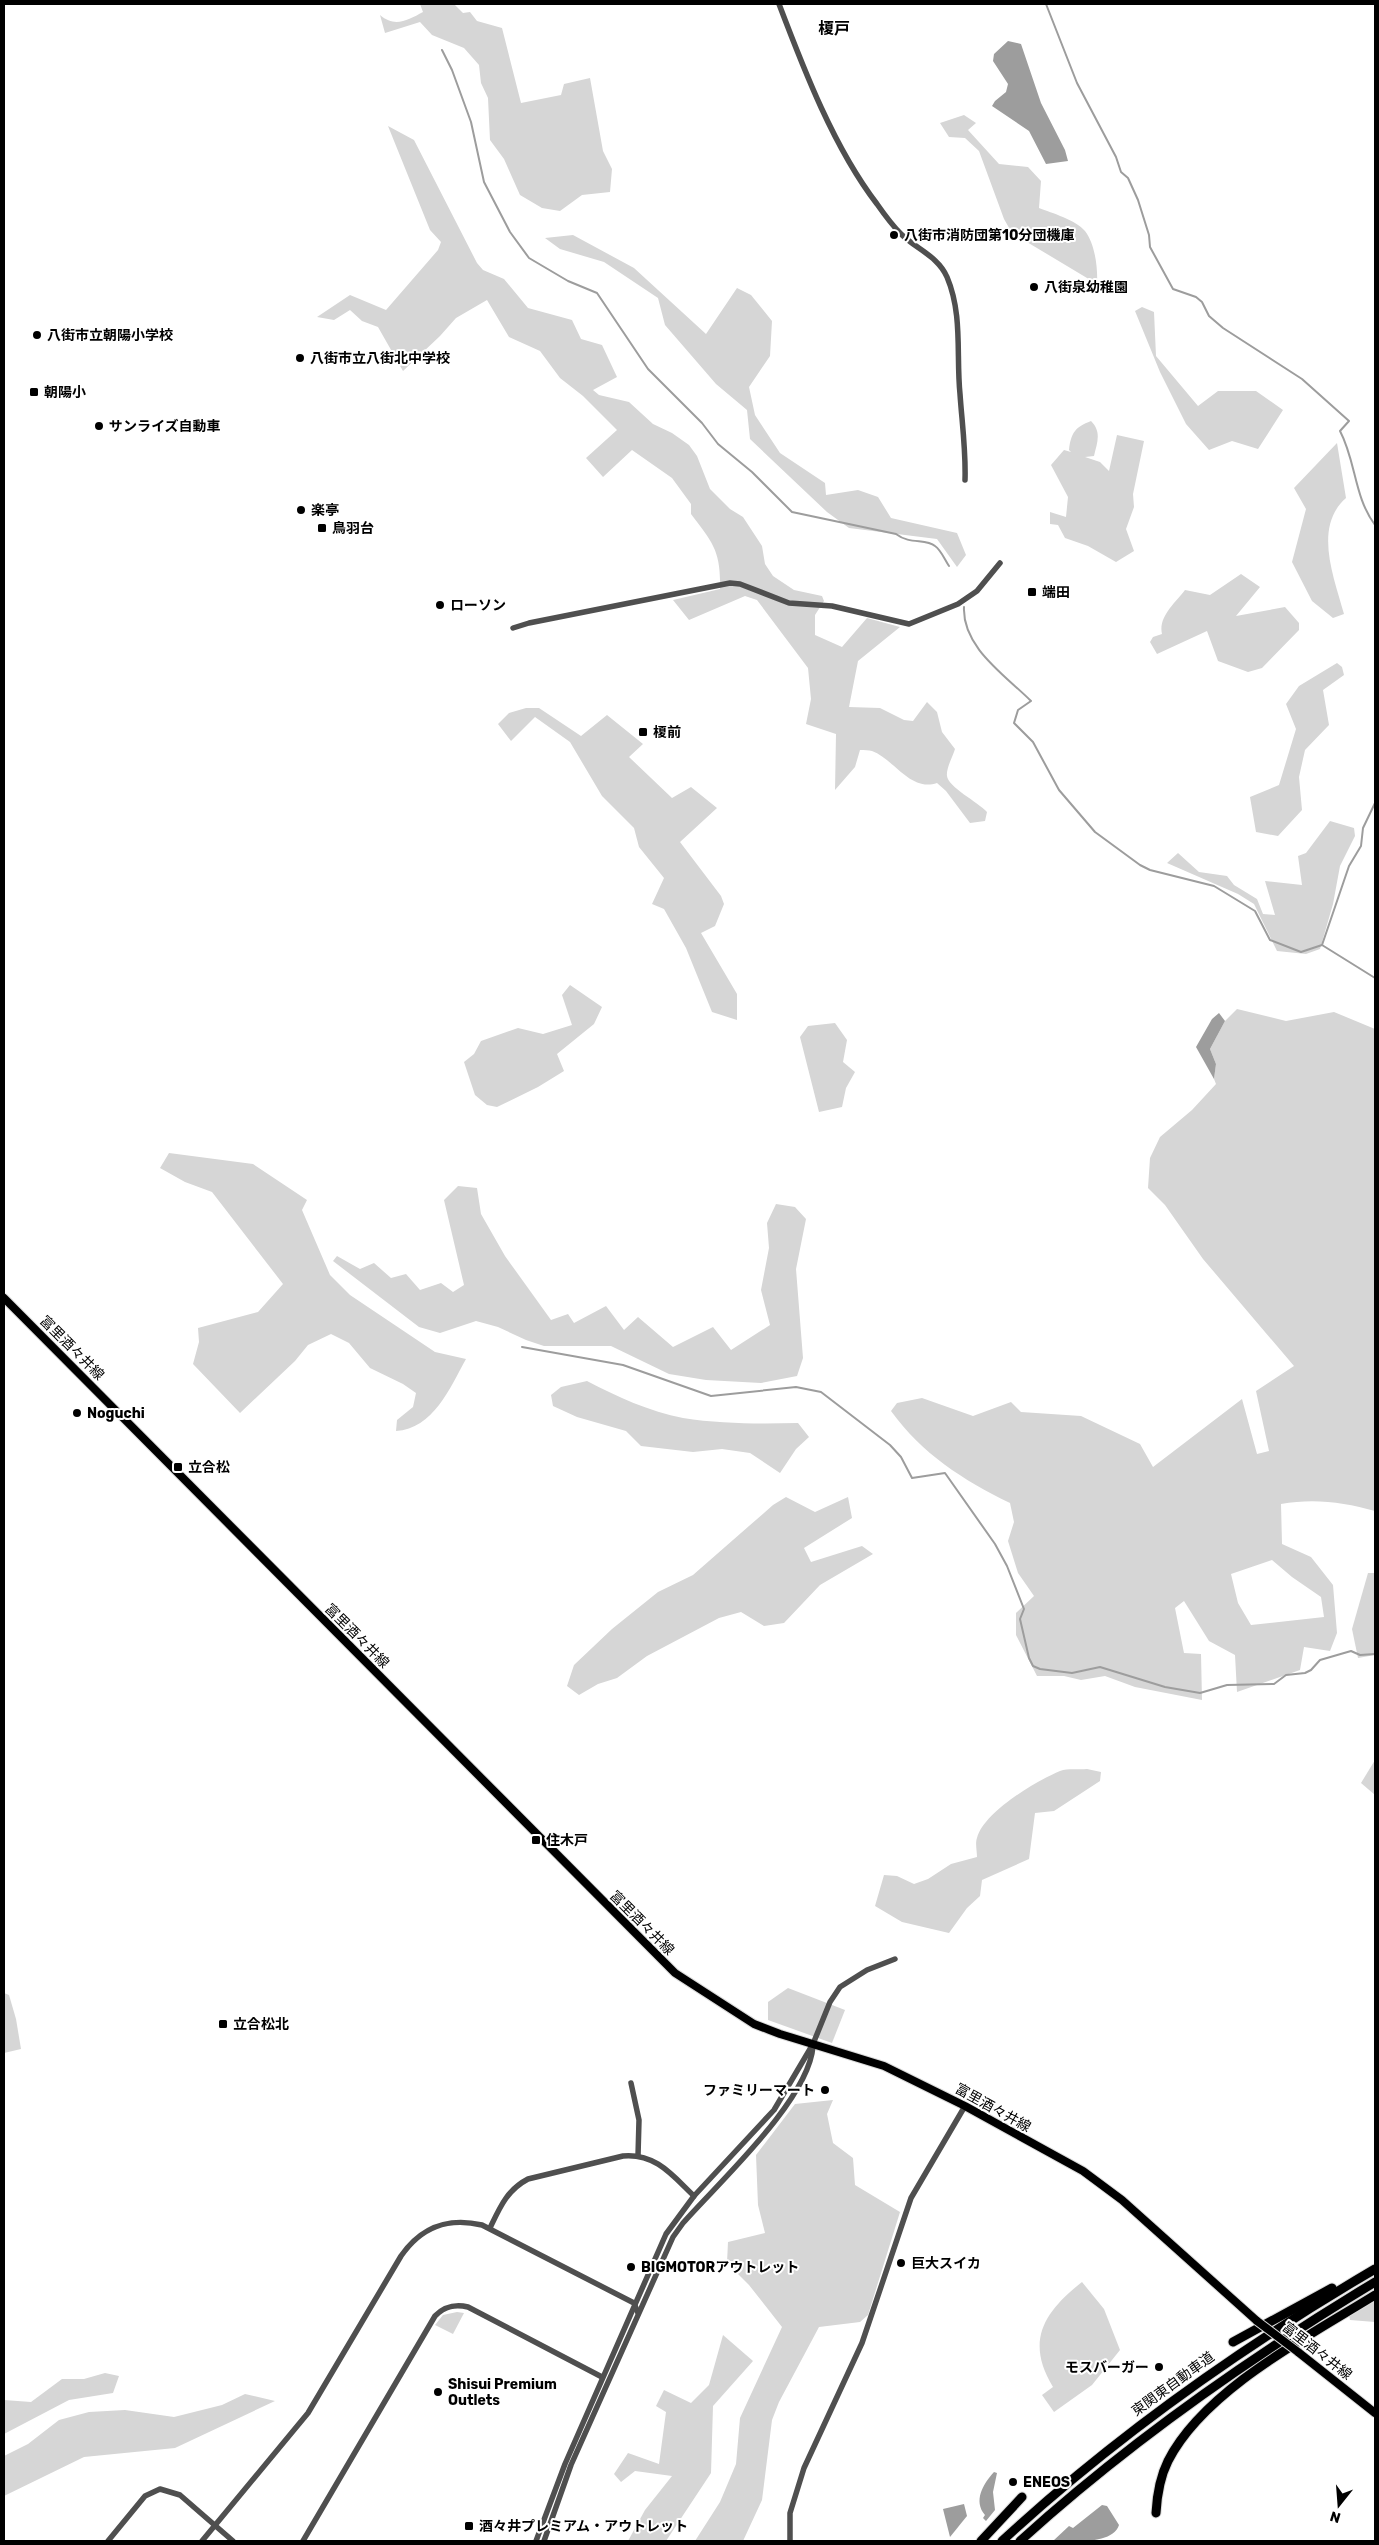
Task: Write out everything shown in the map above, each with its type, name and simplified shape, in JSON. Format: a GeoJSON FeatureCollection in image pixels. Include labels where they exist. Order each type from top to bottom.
{"type":"FeatureCollection","features":[{"type":"Feature","properties":{"kind":"highway"},"geometry":{"type":"LineString","coordinates":[[1233,2342],[1332,2288],[1374,2269]]}},
{"type":"Feature","properties":{"kind":"highway","name":"東関東自動車道"},"geometry":{"type":"LineString","coordinates":[[1002,2541],[1090,2464],[1181,2394],[1282,2326],[1374,2269]]}},
{"type":"Feature","properties":{"kind":"highway","name":"東関東自動車道"},"geometry":{"type":"LineString","coordinates":[[1020,2541],[1135,2444],[1189,2403],[1290,2335],[1375,2282]]}},
{"type":"Feature","properties":{"kind":"highway"},"geometry":{"type":"LineString","coordinates":[[1156,2513],[1161,2478],[1168,2462],[1188,2431],[1206,2412],[1225,2394],[1262,2367],[1375,2295]]}},
{"type":"Feature","properties":{"kind":"highway"},"geometry":{"type":"LineString","coordinates":[[981,2541],[1022,2497]]}},
{"type":"Feature","properties":{"kind":"main road","name":"富里酒々井線"},"geometry":{"type":"LineString","coordinates":[[4,1298],[665,1964],[692,1985],[754,2024],[884,2066],[965,2106],[1092,2177],[1258,2321],[1375,2413]]}},
{"type":"Feature","properties":{"kind":"street"},"geometry":{"type":"LineString","coordinates":[[780,4],[819,101],[860,181],[902,234],[932,257],[947,278],[957,315],[960,343],[960,393],[965,428],[966,480]]}},
{"type":"Feature","properties":{"kind":"street"},"geometry":{"type":"LineString","coordinates":[[513,628],[730,582],[789,603],[832,606],[909,624],[958,604],[977,591],[1000,563]]}},
{"type":"Feature","properties":{"kind":"street"},"geometry":{"type":"LineString","coordinates":[[536,2541],[565,2464],[660,2244],[677,2217],[694,2196],[744,2145],[774,2110],[814,2044],[830,2002],[840,1987],[867,1970],[895,1959]]}},
{"type":"Feature","properties":{"kind":"street"},"geometry":{"type":"LineString","coordinates":[[544,2541],[571,2465],[671,2242],[683,2223],[766,2131],[795,2092],[812,2058],[814,2044]]}},
{"type":"Feature","properties":{"kind":"street"},"geometry":{"type":"LineString","coordinates":[[631,2083],[639,2125],[638,2156]]}},
{"type":"Feature","properties":{"kind":"street"},"geometry":{"type":"LineString","coordinates":[[790,2541],[790,2513],[804,2468],[862,2342],[912,2198],[965,2106]]}},
{"type":"Feature","properties":{"kind":"street"},"geometry":{"type":"LineString","coordinates":[[490,2228],[510,2192],[528,2179],[623,2156],[638,2156],[651,2159],[662,2165],[694,2196]]}},
{"type":"Feature","properties":{"kind":"street"},"geometry":{"type":"LineString","coordinates":[[202,2541],[308,2413],[410,2243],[424,2231],[448,2222],[471,2222],[490,2228],[634,2303],[638,2313]]}},
{"type":"Feature","properties":{"kind":"street"},"geometry":{"type":"LineString","coordinates":[[634,2303],[648,2291]]}},
{"type":"Feature","properties":{"kind":"street"},"geometry":{"type":"LineString","coordinates":[[303,2541],[435,2316],[445,2308],[452,2306],[468,2308],[602,2377]]}},
{"type":"Feature","properties":{"kind":"street"},"geometry":{"type":"LineString","coordinates":[[108,2541],[145,2496],[160,2489],[180,2495],[234,2541]]}},
{"type":"Feature","properties":{"kind":"shaded area"},"geometry":{"type":"Polygon","coordinates":[[[420,4],[454,4],[463,13],[470,12],[477,21],[502,28],[521,103],[561,95],[564,84],[590,78],[603,151],[612,169],[610,192],[582,195],[560,211],[542,208],[520,195],[504,159],[490,140],[488,98],[481,83],[479,65],[464,48],[432,35],[420,22],[385,33],[380,15],[391,21],[402,21],[423,12],[420,4]]]}},
{"type":"Feature","properties":{"kind":"shaded area"},"geometry":{"type":"Polygon","coordinates":[[[1008,41],[1021,44],[1041,103],[1065,150],[1068,161],[1046,164],[1029,131],[992,106],[1006,92],[1008,84],[993,61],[994,54],[1008,41]]]}},
{"type":"Feature","properties":{"kind":"shaded area"},"geometry":{"type":"Polygon","coordinates":[[[964,115],[976,123],[968,130],[999,164],[1028,167],[1041,181],[1039,208],[1070,220],[1085,231],[1095,256],[1097,284],[1012,233],[1004,219],[979,151],[965,138],[949,137],[940,123],[964,115]]]}},
{"type":"Feature","properties":{"kind":"shaded area"},"geometry":{"type":"Polygon","coordinates":[[[388,126],[414,140],[477,263],[483,270],[504,279],[528,308],[572,320],[581,339],[602,345],[617,377],[593,390],[599,395],[629,402],[653,424],[672,433],[689,445],[697,456],[710,489],[730,509],[743,517],[762,546],[765,564],[773,576],[794,590],[822,596],[824,601],[815,615],[815,635],[842,647],[867,618],[900,627],[858,661],[849,707],[880,708],[904,720],[913,721],[927,702],[937,712],[942,732],[955,749],[947,776],[952,785],[987,812],[985,821],[970,823],[946,791],[937,783],[927,785],[910,779],[880,755],[871,751],[860,750],[855,767],[835,790],[836,734],[806,724],[811,699],[808,668],[757,600],[745,596],[689,620],[673,600],[720,589],[717,556],[710,540],[691,514],[691,504],[672,478],[632,450],[603,477],[586,458],[617,430],[583,396],[560,378],[540,351],[509,337],[487,300],[456,318],[403,371],[378,327],[362,321],[350,310],[334,320],[317,317],[350,295],[386,310],[438,250],[441,242],[430,230],[388,126]]]}},
{"type":"Feature","properties":{"kind":"shaded area"},"geometry":{"type":"Polygon","coordinates":[[[573,235],[634,268],[706,334],[737,288],[751,295],[772,321],[770,356],[749,387],[755,415],[780,453],[825,483],[826,495],[858,490],[878,497],[891,518],[957,533],[966,555],[957,567],[937,539],[849,528],[827,512],[750,439],[747,410],[716,384],[665,325],[658,298],[604,262],[560,249],[545,238],[573,235]]]}},
{"type":"Feature","properties":{"kind":"shaded area"},"geometry":{"type":"Polygon","coordinates":[[[1142,307],[1154,312],[1156,356],[1198,406],[1218,391],[1256,391],[1283,410],[1258,449],[1232,441],[1209,450],[1186,424],[1160,372],[1135,311],[1142,307]]]}},
{"type":"Feature","properties":{"kind":"shaded area"},"geometry":{"type":"Polygon","coordinates":[[[1091,421],[1097,429],[1097,442],[1094,456],[1085,457],[1100,462],[1109,471],[1117,435],[1144,441],[1133,494],[1134,507],[1126,529],[1134,551],[1116,562],[1088,546],[1065,538],[1058,525],[1050,524],[1050,512],[1066,517],[1068,497],[1051,465],[1064,450],[1071,452],[1069,450],[1070,444],[1075,431],[1091,421]]]}},
{"type":"Feature","properties":{"kind":"shaded area"},"geometry":{"type":"Polygon","coordinates":[[[1337,443],[1346,498],[1336,510],[1330,523],[1328,538],[1335,584],[1344,614],[1333,618],[1312,601],[1292,562],[1306,509],[1294,488],[1337,443]]]}},
{"type":"Feature","properties":{"kind":"shaded area"},"geometry":{"type":"Polygon","coordinates":[[[1241,574],[1260,587],[1236,616],[1285,607],[1299,623],[1299,630],[1262,668],[1248,672],[1218,661],[1207,631],[1157,654],[1150,642],[1153,637],[1162,634],[1162,622],[1165,616],[1185,590],[1210,595],[1241,574]]]}},
{"type":"Feature","properties":{"kind":"shaded area"},"geometry":{"type":"Polygon","coordinates":[[[1337,663],[1342,667],[1344,675],[1323,690],[1329,725],[1305,750],[1299,777],[1302,810],[1278,836],[1256,832],[1250,797],[1279,785],[1296,729],[1286,704],[1299,686],[1337,663]]]}},
{"type":"Feature","properties":{"kind":"shaded area"},"geometry":{"type":"Polygon","coordinates":[[[526,708],[539,708],[581,736],[607,715],[643,744],[629,757],[672,798],[691,787],[717,808],[680,842],[721,896],[724,904],[715,926],[701,933],[737,994],[737,1020],[712,1012],[686,948],[664,909],[652,904],[664,878],[639,847],[634,828],[602,796],[570,742],[535,717],[511,741],[498,724],[509,713],[526,708]]]}},
{"type":"Feature","properties":{"kind":"shaded area"},"geometry":{"type":"Polygon","coordinates":[[[1330,821],[1354,828],[1355,836],[1340,866],[1333,904],[1320,949],[1306,954],[1277,951],[1254,904],[1238,894],[1167,863],[1178,853],[1199,872],[1227,876],[1234,885],[1257,899],[1263,914],[1275,915],[1265,881],[1302,885],[1298,856],[1306,853],[1330,821]]]}},
{"type":"Feature","properties":{"kind":"shaded area"},"geometry":{"type":"Polygon","coordinates":[[[570,985],[602,1007],[594,1024],[557,1054],[564,1071],[538,1087],[497,1107],[487,1105],[475,1095],[464,1062],[474,1054],[481,1041],[518,1028],[543,1034],[572,1025],[562,995],[570,985]]]}},
{"type":"Feature","properties":{"kind":"shaded area"},"geometry":{"type":"Polygon","coordinates":[[[1237,1009],[1286,1021],[1334,1012],[1375,1029],[1375,1511],[1352,1505],[1317,1501],[1281,1504],[1282,1544],[1311,1557],[1333,1585],[1337,1633],[1330,1651],[1304,1647],[1300,1670],[1237,1692],[1235,1655],[1209,1641],[1184,1601],[1175,1608],[1184,1653],[1201,1654],[1202,1700],[1135,1687],[1105,1676],[1081,1680],[1064,1676],[1037,1676],[1016,1635],[1016,1613],[1034,1596],[1018,1573],[1008,1541],[1014,1522],[1010,1503],[976,1485],[944,1464],[916,1440],[891,1411],[897,1403],[922,1398],[973,1416],[1011,1402],[1021,1412],[1081,1416],[1140,1444],[1153,1467],[1242,1399],[1257,1454],[1269,1451],[1256,1391],[1294,1366],[1203,1259],[1165,1205],[1148,1188],[1150,1158],[1160,1137],[1192,1110],[1216,1084],[1214,1079],[1216,1064],[1210,1049],[1225,1021],[1237,1009]],[[1272,1560],[1231,1574],[1238,1603],[1251,1625],[1324,1617],[1321,1597],[1292,1577],[1272,1560]]]}},
{"type":"Feature","properties":{"kind":"shaded area"},"geometry":{"type":"Polygon","coordinates":[[[1219,1013],[1225,1021],[1210,1049],[1216,1064],[1214,1079],[1196,1047],[1212,1019],[1219,1013]]]}},
{"type":"Feature","properties":{"kind":"shaded area"},"geometry":{"type":"Polygon","coordinates":[[[835,1023],[847,1040],[843,1062],[855,1072],[846,1088],[842,1107],[819,1112],[800,1037],[808,1026],[835,1023]]]}},
{"type":"Feature","properties":{"kind":"shaded area"},"geometry":{"type":"Polygon","coordinates":[[[169,1153],[253,1164],[307,1200],[302,1210],[330,1275],[350,1295],[435,1352],[466,1359],[447,1394],[430,1415],[409,1429],[396,1431],[397,1420],[413,1407],[416,1393],[403,1384],[370,1368],[349,1343],[331,1334],[308,1345],[295,1361],[240,1413],[193,1364],[199,1342],[198,1328],[258,1312],[283,1284],[212,1192],[185,1182],[160,1168],[169,1153]]]}},
{"type":"Feature","properties":{"kind":"shaded area"},"geometry":{"type":"Polygon","coordinates":[[[458,1186],[477,1188],[481,1214],[505,1256],[551,1320],[568,1314],[574,1323],[606,1306],[624,1330],[638,1317],[673,1347],[713,1327],[731,1350],[770,1325],[761,1290],[769,1248],[767,1223],[776,1204],[795,1207],[806,1219],[796,1269],[803,1358],[797,1376],[761,1383],[706,1380],[669,1374],[611,1346],[544,1346],[498,1327],[476,1321],[440,1333],[419,1327],[333,1261],[337,1256],[360,1269],[374,1263],[391,1278],[406,1274],[420,1290],[441,1283],[453,1292],[464,1285],[444,1200],[458,1186]]]}},
{"type":"Feature","properties":{"kind":"shaded area"},"geometry":{"type":"Polygon","coordinates":[[[587,1381],[658,1412],[697,1420],[798,1423],[809,1437],[796,1449],[780,1473],[750,1453],[722,1449],[693,1452],[641,1446],[626,1431],[577,1417],[553,1406],[551,1395],[561,1387],[587,1381]]]}},
{"type":"Feature","properties":{"kind":"shaded area"},"geometry":{"type":"Polygon","coordinates":[[[786,1497],[815,1512],[848,1497],[852,1518],[804,1548],[811,1562],[862,1546],[873,1554],[820,1585],[784,1623],[764,1626],[741,1612],[719,1618],[647,1656],[617,1678],[598,1684],[579,1695],[567,1686],[574,1665],[612,1629],[658,1592],[693,1575],[773,1505],[786,1497]]]}},
{"type":"Feature","properties":{"kind":"shaded area"},"geometry":{"type":"Polygon","coordinates":[[[1368,1573],[1375,1573],[1375,1655],[1358,1658],[1352,1629],[1368,1573]]]}},
{"type":"Feature","properties":{"kind":"shaded area"},"geometry":{"type":"Polygon","coordinates":[[[1375,1760],[1375,1795],[1361,1783],[1375,1760]]]}},
{"type":"Feature","properties":{"kind":"shaded area"},"geometry":{"type":"Polygon","coordinates":[[[1087,1769],[1101,1772],[1100,1781],[1054,1811],[1035,1813],[1029,1859],[982,1880],[980,1896],[967,1908],[949,1933],[902,1922],[875,1906],[884,1875],[897,1876],[914,1884],[928,1879],[951,1864],[977,1857],[976,1840],[982,1828],[1012,1798],[1060,1771],[1087,1769]]]}},
{"type":"Feature","properties":{"kind":"shaded area"},"geometry":{"type":"Polygon","coordinates":[[[788,1988],[845,2010],[832,2043],[768,2020],[768,2002],[788,1988]]]}},
{"type":"Feature","properties":{"kind":"shaded area"},"geometry":{"type":"Polygon","coordinates":[[[4,1993],[9,1995],[16,2019],[21,2049],[4,2053],[4,1993]]]}},
{"type":"Feature","properties":{"kind":"shaded area"},"geometry":{"type":"Polygon","coordinates":[[[833,2100],[827,2114],[833,2143],[853,2158],[855,2185],[900,2212],[868,2315],[860,2322],[819,2327],[779,2402],[772,2420],[762,2500],[743,2541],[695,2541],[720,2502],[736,2464],[740,2418],[782,2327],[749,2285],[727,2263],[728,2242],[765,2233],[758,2205],[756,2155],[795,2104],[833,2100]]]}},
{"type":"Feature","properties":{"kind":"shaded area"},"geometry":{"type":"Polygon","coordinates":[[[1082,2282],[1104,2309],[1120,2350],[1092,2385],[1054,2412],[1042,2395],[1053,2387],[1040,2355],[1040,2341],[1043,2328],[1049,2316],[1069,2293],[1082,2282]]]}},
{"type":"Feature","properties":{"kind":"shaded area"},"geometry":{"type":"Polygon","coordinates":[[[1375,2290],[1375,2322],[1350,2320],[1348,2310],[1357,2300],[1375,2290]]]}},
{"type":"Feature","properties":{"kind":"shaded area"},"geometry":{"type":"Polygon","coordinates":[[[457,2312],[464,2313],[453,2334],[435,2325],[443,2315],[457,2312]]]}},
{"type":"Feature","properties":{"kind":"shaded area"},"geometry":{"type":"Polygon","coordinates":[[[723,2335],[753,2361],[713,2406],[711,2473],[666,2541],[628,2541],[645,2510],[672,2476],[635,2471],[621,2482],[614,2474],[628,2453],[659,2464],[666,2412],[656,2406],[664,2390],[691,2403],[709,2385],[723,2335]]]}},
{"type":"Feature","properties":{"kind":"shaded area"},"geometry":{"type":"Polygon","coordinates":[[[105,2373],[119,2376],[113,2393],[69,2400],[4,2434],[4,2400],[31,2402],[62,2379],[84,2379],[105,2373]]]}},
{"type":"Feature","properties":{"kind":"shaded area"},"geometry":{"type":"Polygon","coordinates":[[[245,2394],[275,2401],[175,2448],[84,2457],[4,2496],[4,2456],[28,2444],[59,2420],[89,2412],[125,2410],[174,2417],[222,2405],[245,2394]]]}},
{"type":"Feature","properties":{"kind":"shaded area"},"geometry":{"type":"Polygon","coordinates":[[[994,2472],[997,2473],[993,2492],[995,2510],[986,2521],[983,2518],[985,2515],[981,2510],[980,2498],[983,2487],[994,2472]]]}},
{"type":"Feature","properties":{"kind":"shaded area"},"geometry":{"type":"Polygon","coordinates":[[[964,2504],[967,2516],[950,2537],[943,2509],[964,2504]]]}},
{"type":"Feature","properties":{"kind":"shaded area"},"geometry":{"type":"Polygon","coordinates":[[[1102,2505],[1107,2506],[1119,2525],[1109,2536],[1080,2541],[1053,2541],[1069,2526],[1073,2528],[1102,2505]]]}},
{"type":"Feature","properties":{"kind":"waterway"},"geometry":{"type":"LineString","coordinates":[[1046,4],[1077,83],[1116,157],[1121,172],[1128,178],[1138,200],[1149,235],[1150,247],[1173,289],[1196,297],[1202,302],[1209,316],[1223,328],[1302,379],[1349,421],[1340,431],[1349,454],[1363,503],[1375,525]]}},
{"type":"Feature","properties":{"kind":"waterway"},"geometry":{"type":"LineString","coordinates":[[442,50],[452,70],[471,122],[484,182],[510,232],[529,258],[568,281],[597,293],[648,369],[702,423],[718,444],[752,472],[792,512],[927,542],[939,550],[949,566]]}},
{"type":"Feature","properties":{"kind":"waterway"},"geometry":{"type":"LineString","coordinates":[[964,607],[965,621],[977,647],[1031,701],[1018,710],[1014,723],[1033,742],[1059,790],[1095,832],[1140,865],[1150,870],[1214,886],[1255,911],[1270,940],[1301,952],[1322,945]]}},
{"type":"Feature","properties":{"kind":"waterway"},"geometry":{"type":"LineString","coordinates":[[1322,945],[1349,866],[1361,846],[1363,828],[1375,803]]}},
{"type":"Feature","properties":{"kind":"waterway"},"geometry":{"type":"LineString","coordinates":[[1322,945],[1375,978]]}},
{"type":"Feature","properties":{"kind":"waterway"},"geometry":{"type":"LineString","coordinates":[[522,1347],[623,1365],[711,1396],[796,1387],[821,1392],[890,1445],[901,1457],[912,1478],[945,1473],[995,1544],[1007,1566],[1024,1609],[1020,1619],[1029,1658],[1033,1666],[1040,1669],[1072,1673],[1100,1667],[1165,1687],[1200,1693],[1227,1685],[1274,1684],[1286,1675],[1305,1673],[1311,1670],[1320,1660],[1351,1651],[1360,1655],[1375,1654]]}},
{"type":"Feature","properties":{"kind":"place","name":"八街市消防団第10分団機庫"},"geometry":{"type":"Point","coordinates":[894,235]}},
{"type":"Feature","properties":{"kind":"place","name":"八街泉幼稚園"},"geometry":{"type":"Point","coordinates":[1034,287]}},
{"type":"Feature","properties":{"kind":"place","name":"八街市立朝陽小学校"},"geometry":{"type":"Point","coordinates":[37,335]}},
{"type":"Feature","properties":{"kind":"place","name":"八街市立八街北中学校"},"geometry":{"type":"Point","coordinates":[300,358]}},
{"type":"Feature","properties":{"kind":"place","name":"朝陽小"},"geometry":{"type":"Point","coordinates":[34,392]}},
{"type":"Feature","properties":{"kind":"place","name":"サンライズ自動車"},"geometry":{"type":"Point","coordinates":[99,426]}},
{"type":"Feature","properties":{"kind":"place","name":"楽亭"},"geometry":{"type":"Point","coordinates":[301,510]}},
{"type":"Feature","properties":{"kind":"place","name":"鳥羽台"},"geometry":{"type":"Point","coordinates":[322,528]}},
{"type":"Feature","properties":{"kind":"place","name":"端田"},"geometry":{"type":"Point","coordinates":[1032,592]}},
{"type":"Feature","properties":{"kind":"place","name":"ローソン"},"geometry":{"type":"Point","coordinates":[440,605]}},
{"type":"Feature","properties":{"kind":"place","name":"榎前"},"geometry":{"type":"Point","coordinates":[643,732]}},
{"type":"Feature","properties":{"kind":"place","name":"Noguchi"},"geometry":{"type":"Point","coordinates":[77,1413]}},
{"type":"Feature","properties":{"kind":"place","name":"立合松"},"geometry":{"type":"Point","coordinates":[178,1467]}},
{"type":"Feature","properties":{"kind":"place","name":"住木戸"},"geometry":{"type":"Point","coordinates":[536,1840]}},
{"type":"Feature","properties":{"kind":"place","name":"立合松北"},"geometry":{"type":"Point","coordinates":[223,2024]}},
{"type":"Feature","properties":{"kind":"place","name":"ファミリーマート"},"geometry":{"type":"Point","coordinates":[825,2090]}},
{"type":"Feature","properties":{"kind":"place","name":"巨大スイカ"},"geometry":{"type":"Point","coordinates":[901,2263]}},
{"type":"Feature","properties":{"kind":"place","name":"BIGMOTORアウトレット"},"geometry":{"type":"Point","coordinates":[631,2267]}},
{"type":"Feature","properties":{"kind":"place","name":"モスバーガー"},"geometry":{"type":"Point","coordinates":[1159,2367]}},
{"type":"Feature","properties":{"kind":"place","name":"Shisui Premium Outlets"},"geometry":{"type":"Point","coordinates":[438,2392]}},
{"type":"Feature","properties":{"kind":"place","name":"ENEOS"},"geometry":{"type":"Point","coordinates":[1013,2482]}},
{"type":"Feature","properties":{"kind":"place","name":"酒々井プレミアム・アウトレット"},"geometry":{"type":"Point","coordinates":[469,2526]}},
{"type":"Feature","properties":{"kind":"district","name":"榎戸"},"geometry":{"type":"Point","coordinates":[834,28]}}]}
